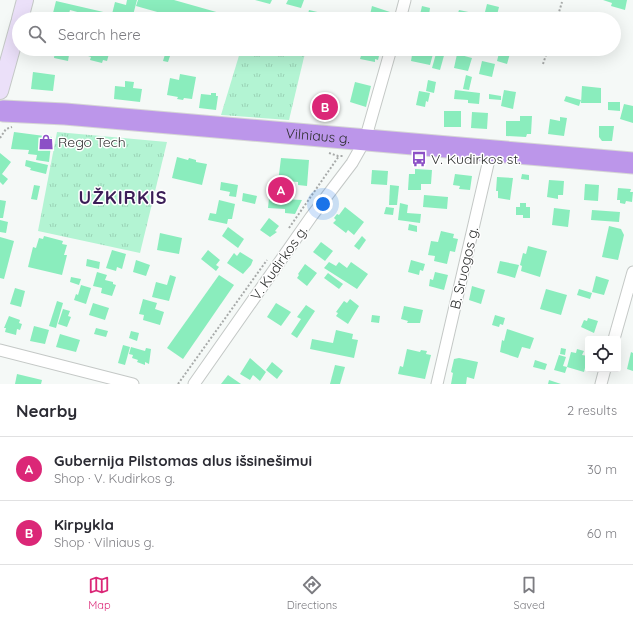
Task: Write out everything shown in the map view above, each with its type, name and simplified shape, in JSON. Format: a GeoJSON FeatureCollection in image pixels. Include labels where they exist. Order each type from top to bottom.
{"type":"FeatureCollection","features":[{"type":"Feature","properties":{"kind":"highway","name":"Vilniaus g."},"geometry":{"type":"LineString","coordinates":[[1,110],[65,114],[633,164]]}},
{"type":"Feature","properties":{"kind":"main road"},"geometry":{"type":"LineString","coordinates":[[22,12],[25,0]]}},
{"type":"Feature","properties":{"kind":"main road"},"geometry":{"type":"LineString","coordinates":[[0,91],[12,48]]}},
{"type":"Feature","properties":{"kind":"street"},"geometry":{"type":"LineString","coordinates":[[402,12],[405,0]]}},
{"type":"Feature","properties":{"kind":"street","name":"V. Kudirkos g."},"geometry":{"type":"LineString","coordinates":[[194,384],[311,217],[352,163],[365,140],[389,56]]}},
{"type":"Feature","properties":{"kind":"street","name":"B. Sruogos g."},"geometry":{"type":"LineString","coordinates":[[437,384],[491,151]]}},
{"type":"Feature","properties":{"kind":"street"},"geometry":{"type":"LineString","coordinates":[[615,336],[633,272]]}},
{"type":"Feature","properties":{"kind":"street"},"geometry":{"type":"LineString","coordinates":[[0,350],[133,384]]}},
{"type":"Feature","properties":{"kind":"street"},"geometry":{"type":"LineString","coordinates":[[601,384],[604,372]]}},
{"type":"Feature","properties":{"kind":"path"},"geometry":{"type":"LineString","coordinates":[[559,12],[562,2]]}},
{"type":"Feature","properties":{"kind":"path"},"geometry":{"type":"LineString","coordinates":[[543,64],[546,56]]}},
{"type":"Feature","properties":{"kind":"path"},"geometry":{"type":"LineString","coordinates":[[286,232],[335,163],[340,149]]}},
{"type":"Feature","properties":{"kind":"path"},"geometry":{"type":"LineString","coordinates":[[178,384],[269,257]]}},
{"type":"Feature","properties":{"kind":"green space"},"geometry":{"type":"Polygon","coordinates":[[[239,56],[304,56],[289,120],[221,115],[239,56]]]}},
{"type":"Feature","properties":{"kind":"green space"},"geometry":{"type":"Polygon","coordinates":[[[57,132],[167,142],[140,253],[38,231],[57,132]]]}},
{"type":"Feature","properties":{"kind":"building"},"geometry":{"type":"Polygon","coordinates":[[[127,0],[137,0],[134,12],[112,12],[115,2],[126,5],[127,0]]]}},
{"type":"Feature","properties":{"kind":"building"},"geometry":{"type":"Polygon","coordinates":[[[138,0],[174,0],[216,12],[157,12],[136,6],[138,0]]]}},
{"type":"Feature","properties":{"kind":"building"},"geometry":{"type":"Polygon","coordinates":[[[255,0],[272,0],[270,4],[255,0]]]}},
{"type":"Feature","properties":{"kind":"building"},"geometry":{"type":"Polygon","coordinates":[[[288,0],[304,0],[301,8],[286,4],[288,0]]]}},
{"type":"Feature","properties":{"kind":"building"},"geometry":{"type":"Polygon","coordinates":[[[603,0],[627,0],[625,10],[611,6],[612,3],[603,0]]]}},
{"type":"Feature","properties":{"kind":"building"},"geometry":{"type":"Polygon","coordinates":[[[56,1],[103,12],[77,12],[70,10],[69,12],[53,12],[56,1]]]}},
{"type":"Feature","properties":{"kind":"building"},"geometry":{"type":"Polygon","coordinates":[[[487,4],[499,7],[498,12],[485,12],[487,4]]]}},
{"type":"Feature","properties":{"kind":"building"},"geometry":{"type":"Polygon","coordinates":[[[372,6],[390,12],[371,12],[372,6]]]}},
{"type":"Feature","properties":{"kind":"building"},"geometry":{"type":"Polygon","coordinates":[[[422,6],[430,8],[429,12],[421,12],[422,6]]]}},
{"type":"Feature","properties":{"kind":"building"},"geometry":{"type":"Polygon","coordinates":[[[459,10],[468,12],[458,12],[459,10]]]}},
{"type":"Feature","properties":{"kind":"building"},"geometry":{"type":"Polygon","coordinates":[[[54,56],[69,56],[68,61],[54,58],[54,56]]]}},
{"type":"Feature","properties":{"kind":"building"},"geometry":{"type":"Polygon","coordinates":[[[88,56],[108,56],[107,61],[103,60],[102,63],[90,60],[91,57],[88,56]]]}},
{"type":"Feature","properties":{"kind":"building"},"geometry":{"type":"Polygon","coordinates":[[[164,56],[170,56],[168,62],[163,61],[164,56]]]}},
{"type":"Feature","properties":{"kind":"building"},"geometry":{"type":"Polygon","coordinates":[[[361,56],[379,56],[378,60],[375,59],[375,62],[360,59],[361,56]]]}},
{"type":"Feature","properties":{"kind":"building"},"geometry":{"type":"Polygon","coordinates":[[[412,56],[432,56],[430,65],[411,61],[412,56]]]}},
{"type":"Feature","properties":{"kind":"building"},"geometry":{"type":"Polygon","coordinates":[[[435,56],[444,56],[440,70],[432,68],[435,56]]]}},
{"type":"Feature","properties":{"kind":"building"},"geometry":{"type":"Polygon","coordinates":[[[457,56],[472,58],[468,71],[454,68],[457,56]]]}},
{"type":"Feature","properties":{"kind":"building"},"geometry":{"type":"Polygon","coordinates":[[[498,56],[509,56],[507,64],[497,61],[498,56]]]}},
{"type":"Feature","properties":{"kind":"building"},"geometry":{"type":"Polygon","coordinates":[[[482,61],[495,64],[492,77],[479,74],[482,61]]]}},
{"type":"Feature","properties":{"kind":"building"},"geometry":{"type":"Polygon","coordinates":[[[33,72],[55,75],[53,91],[31,89],[33,72]]]}},
{"type":"Feature","properties":{"kind":"building"},"geometry":{"type":"Polygon","coordinates":[[[180,74],[196,77],[192,99],[184,98],[183,100],[177,99],[178,97],[167,95],[170,78],[179,80],[180,74]]]}},
{"type":"Feature","properties":{"kind":"building"},"geometry":{"type":"Polygon","coordinates":[[[466,75],[472,77],[469,90],[463,89],[466,75]]]}},
{"type":"Feature","properties":{"kind":"building"},"geometry":{"type":"Polygon","coordinates":[[[428,80],[436,82],[434,93],[426,91],[428,80]]]}},
{"type":"Feature","properties":{"kind":"building"},"geometry":{"type":"Polygon","coordinates":[[[125,81],[134,82],[133,88],[142,89],[140,102],[114,99],[115,86],[125,87],[125,81]]]}},
{"type":"Feature","properties":{"kind":"building"},"geometry":{"type":"Polygon","coordinates":[[[355,82],[371,86],[366,107],[350,102],[355,82]]]}},
{"type":"Feature","properties":{"kind":"building"},"geometry":{"type":"Polygon","coordinates":[[[582,86],[601,88],[601,103],[581,103],[582,86]]]}},
{"type":"Feature","properties":{"kind":"building"},"geometry":{"type":"Polygon","coordinates":[[[455,90],[480,93],[479,104],[468,103],[468,100],[454,99],[455,90]]]}},
{"type":"Feature","properties":{"kind":"building"},"geometry":{"type":"Polygon","coordinates":[[[504,90],[516,92],[513,109],[501,106],[504,90]]]}},
{"type":"Feature","properties":{"kind":"building"},"geometry":{"type":"Polygon","coordinates":[[[419,91],[430,93],[425,107],[416,105],[419,91]]]}},
{"type":"Feature","properties":{"kind":"building"},"geometry":{"type":"Polygon","coordinates":[[[211,93],[216,93],[216,96],[218,96],[216,110],[199,108],[201,94],[211,95],[211,93]]]}},
{"type":"Feature","properties":{"kind":"building"},"geometry":{"type":"Polygon","coordinates":[[[489,94],[501,96],[501,100],[489,99],[489,94]]]}},
{"type":"Feature","properties":{"kind":"building"},"geometry":{"type":"Polygon","coordinates":[[[566,96],[581,100],[579,106],[564,101],[566,96]]]}},
{"type":"Feature","properties":{"kind":"building"},"geometry":{"type":"Polygon","coordinates":[[[313,101],[335,102],[334,115],[328,115],[328,118],[317,117],[317,114],[312,114],[313,101]]]}},
{"type":"Feature","properties":{"kind":"building"},"geometry":{"type":"Polygon","coordinates":[[[608,102],[620,102],[620,111],[608,110],[608,102]]]}},
{"type":"Feature","properties":{"kind":"building"},"geometry":{"type":"Polygon","coordinates":[[[624,104],[633,106],[633,123],[620,119],[624,104]]]}},
{"type":"Feature","properties":{"kind":"building"},"geometry":{"type":"Polygon","coordinates":[[[444,111],[461,111],[461,127],[444,127],[444,111]]]}},
{"type":"Feature","properties":{"kind":"building"},"geometry":{"type":"Polygon","coordinates":[[[472,112],[488,113],[487,129],[471,128],[472,112]]]}},
{"type":"Feature","properties":{"kind":"building"},"geometry":{"type":"Polygon","coordinates":[[[520,116],[532,116],[531,134],[527,134],[526,137],[506,136],[506,121],[520,121],[520,116]]]}},
{"type":"Feature","properties":{"kind":"building"},"geometry":{"type":"Polygon","coordinates":[[[560,117],[567,118],[564,136],[548,134],[550,119],[560,121],[560,117]]]}},
{"type":"Feature","properties":{"kind":"building"},"geometry":{"type":"Polygon","coordinates":[[[599,126],[614,126],[612,141],[602,141],[599,137],[599,126]]]}},
{"type":"Feature","properties":{"kind":"building"},"geometry":{"type":"Polygon","coordinates":[[[14,132],[52,137],[49,162],[36,160],[37,155],[28,154],[29,150],[11,149],[14,132]]]}},
{"type":"Feature","properties":{"kind":"building"},"geometry":{"type":"Polygon","coordinates":[[[0,153],[11,162],[2,174],[8,179],[3,185],[0,182],[0,153]]]}},
{"type":"Feature","properties":{"kind":"building"},"geometry":{"type":"Polygon","coordinates":[[[177,157],[188,160],[189,158],[196,160],[196,162],[207,164],[202,185],[172,178],[177,157]]]}},
{"type":"Feature","properties":{"kind":"building"},"geometry":{"type":"Polygon","coordinates":[[[281,158],[309,160],[307,186],[298,185],[298,182],[285,181],[283,199],[302,200],[295,214],[285,213],[285,209],[268,208],[269,198],[276,199],[281,158]]]}},
{"type":"Feature","properties":{"kind":"building"},"geometry":{"type":"Polygon","coordinates":[[[26,160],[48,165],[46,174],[30,170],[31,168],[25,166],[26,160]]]}},
{"type":"Feature","properties":{"kind":"building"},"geometry":{"type":"Polygon","coordinates":[[[415,169],[432,170],[431,184],[421,184],[421,190],[408,190],[409,174],[415,174],[415,169]]]}},
{"type":"Feature","properties":{"kind":"building"},"geometry":{"type":"Polygon","coordinates":[[[372,170],[388,171],[387,185],[371,184],[372,170]]]}},
{"type":"Feature","properties":{"kind":"building"},"geometry":{"type":"Polygon","coordinates":[[[455,174],[472,176],[470,190],[459,189],[460,186],[453,185],[455,174]]]}},
{"type":"Feature","properties":{"kind":"building"},"geometry":{"type":"Polygon","coordinates":[[[522,174],[529,175],[529,180],[521,179],[522,174]]]}},
{"type":"Feature","properties":{"kind":"building"},"geometry":{"type":"Polygon","coordinates":[[[497,177],[513,178],[510,200],[498,198],[498,191],[496,191],[497,177]]]}},
{"type":"Feature","properties":{"kind":"building"},"geometry":{"type":"Polygon","coordinates":[[[549,180],[564,181],[563,195],[558,195],[558,199],[547,197],[549,180]]]}},
{"type":"Feature","properties":{"kind":"building"},"geometry":{"type":"Polygon","coordinates":[[[221,182],[238,185],[236,197],[229,196],[230,192],[220,190],[221,182]]]}},
{"type":"Feature","properties":{"kind":"building"},"geometry":{"type":"Polygon","coordinates":[[[585,184],[599,185],[598,201],[584,200],[585,184]]]}},
{"type":"Feature","properties":{"kind":"building"},"geometry":{"type":"Polygon","coordinates":[[[34,185],[40,186],[37,200],[31,199],[34,185]]]}},
{"type":"Feature","properties":{"kind":"building"},"geometry":{"type":"Polygon","coordinates":[[[390,185],[399,186],[397,205],[389,205],[390,185]]]}},
{"type":"Feature","properties":{"kind":"building"},"geometry":{"type":"Polygon","coordinates":[[[618,188],[631,189],[630,192],[633,192],[632,202],[626,201],[625,204],[620,203],[620,200],[617,200],[618,188]]]}},
{"type":"Feature","properties":{"kind":"building"},"geometry":{"type":"Polygon","coordinates":[[[243,193],[257,196],[255,204],[242,201],[243,193]]]}},
{"type":"Feature","properties":{"kind":"building"},"geometry":{"type":"Polygon","coordinates":[[[424,195],[448,197],[447,209],[423,207],[424,195]]]}},
{"type":"Feature","properties":{"kind":"building"},"geometry":{"type":"Polygon","coordinates":[[[0,200],[6,201],[3,218],[0,218],[0,200]]]}},
{"type":"Feature","properties":{"kind":"building"},"geometry":{"type":"Polygon","coordinates":[[[219,200],[235,204],[232,219],[228,219],[227,224],[208,220],[210,213],[216,214],[219,200]]]}},
{"type":"Feature","properties":{"kind":"building"},"geometry":{"type":"Polygon","coordinates":[[[400,203],[408,205],[407,213],[421,214],[420,223],[398,220],[400,203]]]}},
{"type":"Feature","properties":{"kind":"building"},"geometry":{"type":"Polygon","coordinates":[[[520,203],[526,203],[526,207],[530,207],[530,218],[523,218],[523,215],[516,215],[516,207],[520,207],[520,203]]]}},
{"type":"Feature","properties":{"kind":"building"},"geometry":{"type":"Polygon","coordinates":[[[345,207],[364,222],[354,235],[348,230],[346,233],[333,223],[336,220],[334,218],[337,214],[339,215],[345,207]]]}},
{"type":"Feature","properties":{"kind":"building"},"geometry":{"type":"Polygon","coordinates":[[[386,207],[394,208],[393,215],[384,214],[386,207]]]}},
{"type":"Feature","properties":{"kind":"building"},"geometry":{"type":"Polygon","coordinates":[[[554,208],[570,210],[568,227],[552,225],[554,208]]]}},
{"type":"Feature","properties":{"kind":"building"},"geometry":{"type":"Polygon","coordinates":[[[592,210],[620,212],[619,222],[591,220],[592,210]]]}},
{"type":"Feature","properties":{"kind":"building"},"geometry":{"type":"Polygon","coordinates":[[[269,218],[279,226],[275,231],[277,232],[270,237],[260,230],[269,218]]]}},
{"type":"Feature","properties":{"kind":"building"},"geometry":{"type":"Polygon","coordinates":[[[0,220],[8,222],[6,233],[0,232],[0,220]]]}},
{"type":"Feature","properties":{"kind":"building"},"geometry":{"type":"Polygon","coordinates":[[[409,224],[417,226],[417,232],[408,230],[409,224]]]}},
{"type":"Feature","properties":{"kind":"building"},"geometry":{"type":"Polygon","coordinates":[[[609,226],[621,229],[624,235],[618,260],[602,257],[609,226]]]}},
{"type":"Feature","properties":{"kind":"building"},"geometry":{"type":"Polygon","coordinates":[[[228,227],[244,239],[238,248],[222,236],[228,227]]]}},
{"type":"Feature","properties":{"kind":"building"},"geometry":{"type":"Polygon","coordinates":[[[441,231],[454,234],[453,238],[458,239],[455,252],[450,251],[447,264],[434,261],[435,256],[428,255],[431,241],[438,242],[441,231]]]}},
{"type":"Feature","properties":{"kind":"building"},"geometry":{"type":"Polygon","coordinates":[[[160,233],[182,238],[179,254],[157,250],[160,233]]]}},
{"type":"Feature","properties":{"kind":"building"},"geometry":{"type":"Polygon","coordinates":[[[44,236],[63,241],[62,244],[67,245],[64,255],[67,255],[62,275],[28,267],[33,247],[36,248],[39,238],[43,239],[44,236]]]}},
{"type":"Feature","properties":{"kind":"building"},"geometry":{"type":"Polygon","coordinates":[[[362,236],[366,240],[359,250],[354,246],[362,236]]]}},
{"type":"Feature","properties":{"kind":"building"},"geometry":{"type":"Polygon","coordinates":[[[0,237],[14,241],[4,279],[0,278],[0,237]]]}},
{"type":"Feature","properties":{"kind":"building"},"geometry":{"type":"Polygon","coordinates":[[[321,242],[333,251],[325,261],[313,252],[321,242]]]}},
{"type":"Feature","properties":{"kind":"building"},"geometry":{"type":"Polygon","coordinates":[[[528,246],[547,251],[540,277],[521,271],[522,266],[520,265],[523,253],[526,254],[528,246]]]}},
{"type":"Feature","properties":{"kind":"building"},"geometry":{"type":"Polygon","coordinates":[[[112,250],[126,254],[122,269],[117,267],[116,271],[106,268],[112,250]]]}},
{"type":"Feature","properties":{"kind":"building"},"geometry":{"type":"Polygon","coordinates":[[[208,250],[220,260],[216,265],[219,267],[216,271],[201,259],[208,250]]]}},
{"type":"Feature","properties":{"kind":"building"},"geometry":{"type":"Polygon","coordinates":[[[240,252],[253,260],[251,265],[243,274],[227,263],[234,253],[237,256],[240,252]]]}},
{"type":"Feature","properties":{"kind":"building"},"geometry":{"type":"Polygon","coordinates":[[[87,259],[100,262],[99,269],[86,266],[87,259]]]}},
{"type":"Feature","properties":{"kind":"building"},"geometry":{"type":"Polygon","coordinates":[[[136,260],[150,265],[146,276],[133,272],[136,260]]]}},
{"type":"Feature","properties":{"kind":"building"},"geometry":{"type":"Polygon","coordinates":[[[411,260],[425,264],[423,271],[420,270],[419,275],[408,272],[411,260]]]}},
{"type":"Feature","properties":{"kind":"building"},"geometry":{"type":"Polygon","coordinates":[[[500,261],[519,265],[515,278],[497,273],[500,261]]]}},
{"type":"Feature","properties":{"kind":"building"},"geometry":{"type":"Polygon","coordinates":[[[329,262],[336,266],[339,262],[347,268],[351,262],[368,274],[357,289],[324,268],[329,262]]]}},
{"type":"Feature","properties":{"kind":"building"},"geometry":{"type":"Polygon","coordinates":[[[305,264],[317,273],[307,286],[297,278],[305,264]]]}},
{"type":"Feature","properties":{"kind":"building"},"geometry":{"type":"Polygon","coordinates":[[[97,272],[107,275],[105,280],[113,282],[113,284],[116,285],[112,296],[101,293],[102,288],[93,286],[97,272]]]}},
{"type":"Feature","properties":{"kind":"building"},"geometry":{"type":"Polygon","coordinates":[[[435,272],[448,275],[444,290],[429,286],[430,279],[433,280],[435,272]]]}},
{"type":"Feature","properties":{"kind":"building"},"geometry":{"type":"Polygon","coordinates":[[[328,273],[343,284],[339,289],[324,278],[328,273]]]}},
{"type":"Feature","properties":{"kind":"building"},"geometry":{"type":"Polygon","coordinates":[[[170,275],[176,277],[169,301],[152,297],[156,282],[167,285],[170,275]]]}},
{"type":"Feature","properties":{"kind":"building"},"geometry":{"type":"Polygon","coordinates":[[[219,275],[234,285],[183,359],[167,348],[219,275]]]}},
{"type":"Feature","properties":{"kind":"building"},"geometry":{"type":"Polygon","coordinates":[[[596,276],[609,280],[604,295],[592,292],[596,276]]]}},
{"type":"Feature","properties":{"kind":"building"},"geometry":{"type":"Polygon","coordinates":[[[71,277],[81,279],[79,285],[70,282],[71,277]]]}},
{"type":"Feature","properties":{"kind":"building"},"geometry":{"type":"Polygon","coordinates":[[[81,285],[91,288],[86,304],[74,300],[76,294],[78,295],[81,285]]]}},
{"type":"Feature","properties":{"kind":"building"},"geometry":{"type":"Polygon","coordinates":[[[472,286],[485,290],[481,304],[469,300],[472,286]]]}},
{"type":"Feature","properties":{"kind":"building"},"geometry":{"type":"Polygon","coordinates":[[[15,288],[25,291],[21,307],[10,304],[15,288]]]}},
{"type":"Feature","properties":{"kind":"building"},"geometry":{"type":"Polygon","coordinates":[[[546,289],[567,295],[561,315],[540,309],[546,289]]]}},
{"type":"Feature","properties":{"kind":"building"},"geometry":{"type":"Polygon","coordinates":[[[579,289],[592,293],[590,299],[577,295],[579,289]]]}},
{"type":"Feature","properties":{"kind":"building"},"geometry":{"type":"Polygon","coordinates":[[[143,299],[157,303],[155,309],[164,312],[160,325],[143,320],[144,315],[139,314],[143,299]]]}},
{"type":"Feature","properties":{"kind":"building"},"geometry":{"type":"Polygon","coordinates":[[[350,299],[359,306],[348,324],[336,316],[338,313],[336,312],[344,301],[347,303],[350,299]]]}},
{"type":"Feature","properties":{"kind":"building"},"geometry":{"type":"Polygon","coordinates":[[[57,301],[63,303],[56,328],[49,326],[57,301]]]}},
{"type":"Feature","properties":{"kind":"building"},"geometry":{"type":"Polygon","coordinates":[[[93,303],[109,308],[105,320],[89,315],[93,303]]]}},
{"type":"Feature","properties":{"kind":"building"},"geometry":{"type":"Polygon","coordinates":[[[276,303],[291,312],[281,326],[267,317],[276,303]]]}},
{"type":"Feature","properties":{"kind":"building"},"geometry":{"type":"Polygon","coordinates":[[[306,305],[315,311],[297,338],[291,334],[301,319],[297,317],[306,305]]]}},
{"type":"Feature","properties":{"kind":"building"},"geometry":{"type":"Polygon","coordinates":[[[404,306],[423,310],[420,323],[407,323],[408,321],[401,319],[404,306]]]}},
{"type":"Feature","properties":{"kind":"building"},"geometry":{"type":"Polygon","coordinates":[[[63,309],[70,311],[68,316],[71,317],[67,327],[58,324],[63,309]]]}},
{"type":"Feature","properties":{"kind":"building"},"geometry":{"type":"Polygon","coordinates":[[[372,315],[380,316],[379,323],[371,322],[372,315]]]}},
{"type":"Feature","properties":{"kind":"building"},"geometry":{"type":"Polygon","coordinates":[[[495,315],[505,318],[503,325],[500,324],[499,327],[492,325],[495,315]]]}},
{"type":"Feature","properties":{"kind":"building"},"geometry":{"type":"Polygon","coordinates":[[[9,316],[20,320],[19,323],[22,324],[20,330],[17,329],[16,335],[5,332],[6,328],[4,328],[9,316]]]}},
{"type":"Feature","properties":{"kind":"building"},"geometry":{"type":"Polygon","coordinates":[[[588,318],[598,321],[594,333],[581,327],[584,320],[587,321],[588,318]]]}},
{"type":"Feature","properties":{"kind":"building"},"geometry":{"type":"Polygon","coordinates":[[[34,326],[49,330],[45,344],[30,341],[34,326]]]}},
{"type":"Feature","properties":{"kind":"building"},"geometry":{"type":"Polygon","coordinates":[[[96,328],[108,331],[106,337],[94,334],[96,328]]]}},
{"type":"Feature","properties":{"kind":"building"},"geometry":{"type":"Polygon","coordinates":[[[507,329],[534,338],[530,349],[522,347],[518,358],[500,352],[502,340],[504,341],[507,329]]]}},
{"type":"Feature","properties":{"kind":"building"},"geometry":{"type":"Polygon","coordinates":[[[336,330],[353,334],[352,339],[358,340],[354,358],[310,349],[312,339],[333,343],[336,330]]]}},
{"type":"Feature","properties":{"kind":"building"},"geometry":{"type":"Polygon","coordinates":[[[131,331],[139,333],[137,341],[129,338],[131,331]]]}},
{"type":"Feature","properties":{"kind":"building"},"geometry":{"type":"Polygon","coordinates":[[[60,334],[80,340],[76,352],[56,347],[60,334]]]}},
{"type":"Feature","properties":{"kind":"building"},"geometry":{"type":"Polygon","coordinates":[[[123,345],[130,347],[125,365],[118,363],[123,345]]]}},
{"type":"Feature","properties":{"kind":"building"},"geometry":{"type":"Polygon","coordinates":[[[131,347],[145,351],[146,348],[151,349],[149,364],[145,362],[145,365],[132,358],[133,355],[129,354],[131,347]]]}},
{"type":"Feature","properties":{"kind":"building"},"geometry":{"type":"Polygon","coordinates":[[[561,348],[566,349],[565,355],[560,354],[561,348]]]}},
{"type":"Feature","properties":{"kind":"building"},"geometry":{"type":"Polygon","coordinates":[[[407,349],[420,352],[421,350],[427,351],[426,354],[431,355],[425,379],[398,374],[400,366],[403,367],[407,349]]]}},
{"type":"Feature","properties":{"kind":"building"},"geometry":{"type":"Polygon","coordinates":[[[577,349],[584,351],[582,355],[585,356],[584,372],[567,367],[571,352],[576,353],[577,349]]]}},
{"type":"Feature","properties":{"kind":"building"},"geometry":{"type":"Polygon","coordinates":[[[631,352],[633,353],[633,371],[627,369],[631,352]]]}},
{"type":"Feature","properties":{"kind":"building"},"geometry":{"type":"Polygon","coordinates":[[[559,355],[566,357],[563,366],[567,367],[565,373],[554,370],[559,355]]]}},
{"type":"Feature","properties":{"kind":"building"},"geometry":{"type":"Polygon","coordinates":[[[250,358],[266,372],[260,381],[253,375],[250,380],[240,374],[250,358]]]}},
{"type":"Feature","properties":{"kind":"building"},"geometry":{"type":"Polygon","coordinates":[[[459,358],[478,362],[474,379],[467,377],[466,384],[451,384],[453,373],[451,372],[454,359],[459,358]]]}},
{"type":"Feature","properties":{"kind":"building"},"geometry":{"type":"Polygon","coordinates":[[[535,360],[547,364],[545,370],[533,367],[535,360]]]}},
{"type":"Feature","properties":{"kind":"building"},"geometry":{"type":"Polygon","coordinates":[[[272,362],[283,371],[277,379],[266,370],[272,362]]]}},
{"type":"Feature","properties":{"kind":"building"},"geometry":{"type":"Polygon","coordinates":[[[335,365],[345,367],[340,384],[330,384],[335,365]]]}},
{"type":"Feature","properties":{"kind":"building"},"geometry":{"type":"Polygon","coordinates":[[[17,374],[42,380],[41,384],[15,384],[17,374]]]}},
{"type":"Feature","properties":{"kind":"building"},"geometry":{"type":"Polygon","coordinates":[[[228,375],[241,384],[221,384],[228,375]]]}},
{"type":"Feature","properties":{"kind":"building"},"geometry":{"type":"Polygon","coordinates":[[[549,380],[561,384],[548,384],[549,380]]]}},
{"type":"Feature","properties":{"kind":"place","name":"Kirpykla"},"geometry":{"type":"Point","coordinates":[325,107]}},
{"type":"Feature","properties":{"kind":"place","name":"Rego Tech"},"geometry":{"type":"Point","coordinates":[46,142]}},
{"type":"Feature","properties":{"kind":"place","name":"V. Kudirkos st."},"geometry":{"type":"Point","coordinates":[419,159]}},
{"type":"Feature","properties":{"kind":"place","name":"Gubernija Pilstomas alus išsinešimui"},"geometry":{"type":"Point","coordinates":[281,190]}},
{"type":"Feature","properties":{"kind":"district","name":"UŽKIRKIS"},"geometry":{"type":"Point","coordinates":[123,197]}}]}
